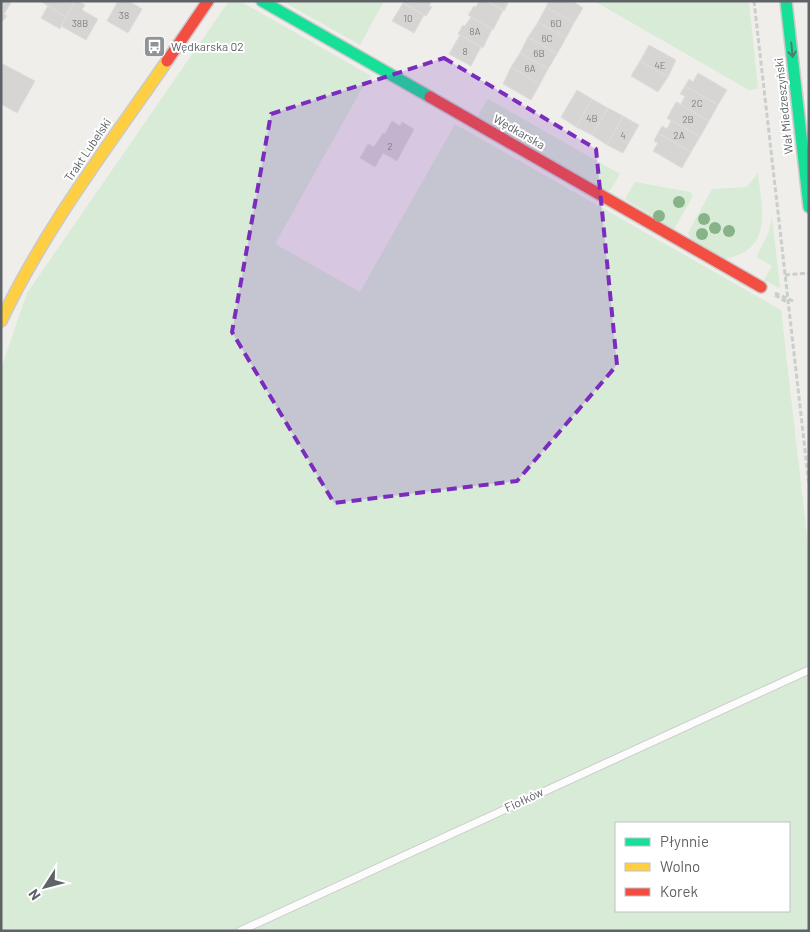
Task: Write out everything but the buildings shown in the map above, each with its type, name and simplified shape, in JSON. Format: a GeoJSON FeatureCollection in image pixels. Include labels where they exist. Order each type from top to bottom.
{"type":"FeatureCollection","features":[{"type":"Feature","properties":{"kind":"street","name":"Trakt Lubelski"},"geometry":{"type":"LineString","coordinates":[[1,321],[17,287],[48,234],[208,1]]}},
{"type":"Feature","properties":{"kind":"street","name":"Wędkarska"},"geometry":{"type":"LineString","coordinates":[[262,1],[761,287]]}},
{"type":"Feature","properties":{"kind":"street","name":"Wał Miedzeszyński"},"geometry":{"type":"LineString","coordinates":[[786,1],[809,207]]}},
{"type":"Feature","properties":{"kind":"lane","name":"Fiołków"},"geometry":{"type":"LineString","coordinates":[[240,931],[809,670]]}},
{"type":"Feature","properties":{"kind":"path"},"geometry":{"type":"LineString","coordinates":[[754,1],[809,485]]}},
{"type":"Feature","properties":{"kind":"path"},"geometry":{"type":"LineString","coordinates":[[785,275],[809,273]]}},
{"type":"Feature","properties":{"kind":"highlighted area"},"geometry":{"type":"Polygon","coordinates":[[[444,58],[596,149],[617,365],[517,481],[334,503],[232,332],[271,114],[444,58]]]}},
{"type":"Feature","properties":{"kind":"green space"},"geometry":{"type":"Polygon","coordinates":[[[229,1],[240,1],[371,76],[365,83],[275,244],[360,292],[455,124],[781,310],[809,554],[809,931],[1,931],[1,369],[27,293],[229,1]]]}},
{"type":"Feature","properties":{"kind":"green space"},"geometry":{"type":"Polygon","coordinates":[[[282,1],[384,1],[360,45],[282,1]]]}},
{"type":"Feature","properties":{"kind":"green space"},"geometry":{"type":"Polygon","coordinates":[[[594,1],[749,1],[758,89],[749,90],[594,1]]]}},
{"type":"Feature","properties":{"kind":"green space"},"geometry":{"type":"Polygon","coordinates":[[[488,99],[620,174],[611,189],[608,191],[479,118],[479,113],[488,99]]]}},
{"type":"Feature","properties":{"kind":"green space"},"geometry":{"type":"Polygon","coordinates":[[[758,173],[762,214],[761,227],[758,238],[751,247],[739,255],[723,259],[691,240],[688,233],[712,189],[747,187],[758,173]]]}},
{"type":"Feature","properties":{"kind":"green space"},"geometry":{"type":"Polygon","coordinates":[[[635,182],[690,192],[693,196],[674,229],[625,199],[635,182]]]}},
{"type":"Feature","properties":{"kind":"green space"},"geometry":{"type":"Polygon","coordinates":[[[772,217],[779,288],[764,280],[772,266],[758,258],[757,255],[768,234],[772,217]]]}},
{"type":"Feature","properties":{"kind":"traffic: fast"},"geometry":{"type":"LineString","coordinates":[[262,1],[430,97]]}},
{"type":"Feature","properties":{"kind":"traffic: fast"},"geometry":{"type":"LineString","coordinates":[[786,1],[809,207]]}},
{"type":"Feature","properties":{"kind":"traffic: slow"},"geometry":{"type":"LineString","coordinates":[[1,321],[37,253],[58,220],[167,61]]}},
{"type":"Feature","properties":{"kind":"traffic: jam"},"geometry":{"type":"LineString","coordinates":[[167,61],[208,1]]}},
{"type":"Feature","properties":{"kind":"traffic: jam"},"geometry":{"type":"LineString","coordinates":[[430,97],[761,287]]}},
{"type":"Feature","properties":{"kind":"place","name":"Wędkarska 02"},"geometry":{"type":"Point","coordinates":[155,47]}}]}
